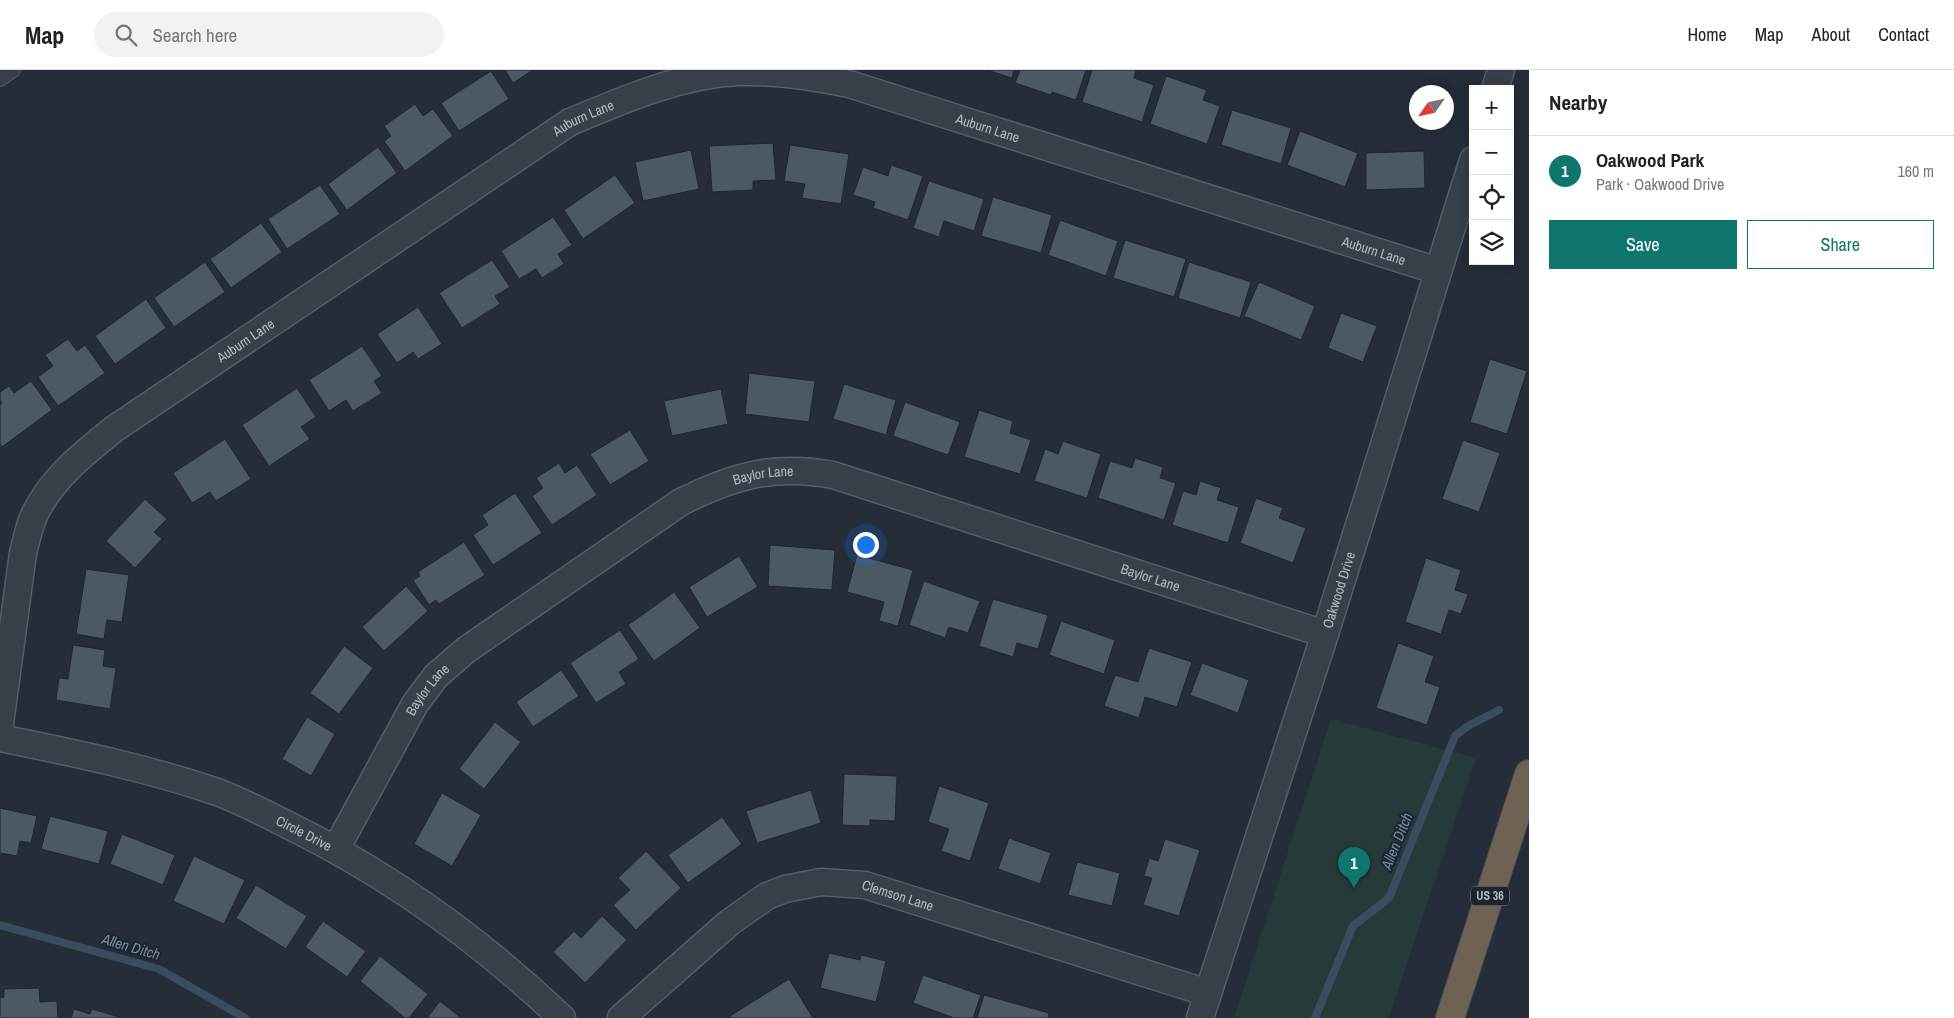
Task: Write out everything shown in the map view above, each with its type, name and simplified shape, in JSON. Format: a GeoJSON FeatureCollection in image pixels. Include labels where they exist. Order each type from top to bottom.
{"type":"FeatureCollection","features":[{"type":"Feature","properties":{"kind":"highway","name":"US 36"},"geometry":{"type":"LineString","coordinates":[[1450,1018],[1529,774]]}},
{"type":"Feature","properties":{"kind":"street"},"geometry":{"type":"LineString","coordinates":[[1496,85],[1501,70]]}},
{"type":"Feature","properties":{"kind":"street","name":"Auburn Lane"},"geometry":{"type":"LineString","coordinates":[[0,724],[23,553],[29,531],[38,506],[54,484],[88,450],[114,429],[570,122],[660,87],[737,72],[775,72],[849,84],[1438,271]]}},
{"type":"Feature","properties":{"kind":"street","name":"Oakwood Drive"},"geometry":{"type":"LineString","coordinates":[[1200,1018],[1325,634],[1469,173]]}},
{"type":"Feature","properties":{"kind":"street","name":"Baylor Lane"},"geometry":{"type":"LineString","coordinates":[[336,849],[415,704],[436,676],[466,650],[681,502],[741,477],[766,471],[810,471],[833,475],[1325,634]]}},
{"type":"Feature","properties":{"kind":"street","name":"Circle Drive"},"geometry":{"type":"LineString","coordinates":[[0,738],[92,756],[161,774],[221,794],[336,849],[433,911],[513,973],[562,1018]]}},
{"type":"Feature","properties":{"kind":"street","name":"Clemson Lane"},"geometry":{"type":"LineString","coordinates":[[621,1018],[730,922],[767,896],[785,889],[821,882],[865,885],[1208,993]]}},
{"type":"Feature","properties":{"kind":"lane"},"geometry":{"type":"LineString","coordinates":[[0,79],[13,70]]}},
{"type":"Feature","properties":{"kind":"green space"},"geometry":{"type":"Polygon","coordinates":[[[1331,719],[1476,758],[1389,1018],[1234,1018],[1331,719]]]}},
{"type":"Feature","properties":{"kind":"building"},"geometry":{"type":"Polygon","coordinates":[[[505,70],[533,70],[513,83],[505,70]]]}},
{"type":"Feature","properties":{"kind":"building"},"geometry":{"type":"Polygon","coordinates":[[[987,70],[1014,70],[1012,78],[987,70]]]}},
{"type":"Feature","properties":{"kind":"building"},"geometry":{"type":"Polygon","coordinates":[[[1020,70],[1086,70],[1076,100],[1052,92],[1051,95],[1015,83],[1020,70]]]}},
{"type":"Feature","properties":{"kind":"building"},"geometry":{"type":"Polygon","coordinates":[[[1092,70],[1136,70],[1134,78],[1154,85],[1142,122],[1082,102],[1092,70]]]}},
{"type":"Feature","properties":{"kind":"building"},"geometry":{"type":"Polygon","coordinates":[[[491,71],[509,99],[459,131],[441,103],[491,71]]]}},
{"type":"Feature","properties":{"kind":"building"},"geometry":{"type":"Polygon","coordinates":[[[1166,76],[1207,90],[1203,100],[1220,106],[1207,144],[1150,124],[1166,76]]]}},
{"type":"Feature","properties":{"kind":"building"},"geometry":{"type":"Polygon","coordinates":[[[415,104],[423,116],[433,109],[453,136],[405,171],[384,141],[391,136],[384,126],[415,104]]]}},
{"type":"Feature","properties":{"kind":"building"},"geometry":{"type":"Polygon","coordinates":[[[1232,110],[1291,128],[1281,164],[1221,145],[1232,110]]]}},
{"type":"Feature","properties":{"kind":"building"},"geometry":{"type":"Polygon","coordinates":[[[1300,131],[1358,153],[1345,187],[1287,165],[1300,131]]]}},
{"type":"Feature","properties":{"kind":"building"},"geometry":{"type":"Polygon","coordinates":[[[773,143],[776,180],[753,181],[753,190],[712,192],[709,146],[773,143]]]}},
{"type":"Feature","properties":{"kind":"building"},"geometry":{"type":"Polygon","coordinates":[[[790,145],[849,154],[841,204],[802,198],[805,184],[784,181],[790,145]]]}},
{"type":"Feature","properties":{"kind":"building"},"geometry":{"type":"Polygon","coordinates":[[[378,147],[397,173],[347,210],[328,184],[378,147]]]}},
{"type":"Feature","properties":{"kind":"building"},"geometry":{"type":"Polygon","coordinates":[[[691,150],[699,189],[643,201],[635,162],[691,150]]]}},
{"type":"Feature","properties":{"kind":"building"},"geometry":{"type":"Polygon","coordinates":[[[1424,151],[1425,188],[1366,190],[1366,153],[1424,151]]]}},
{"type":"Feature","properties":{"kind":"building"},"geometry":{"type":"Polygon","coordinates":[[[891,165],[923,176],[908,220],[873,208],[875,202],[853,195],[863,167],[888,176],[891,165]]]}},
{"type":"Feature","properties":{"kind":"building"},"geometry":{"type":"Polygon","coordinates":[[[615,175],[635,203],[583,239],[564,210],[615,175]]]}},
{"type":"Feature","properties":{"kind":"building"},"geometry":{"type":"Polygon","coordinates":[[[929,181],[984,199],[974,231],[944,221],[939,237],[913,228],[929,181]]]}},
{"type":"Feature","properties":{"kind":"building"},"geometry":{"type":"Polygon","coordinates":[[[320,185],[340,214],[287,249],[268,219],[320,185]]]}},
{"type":"Feature","properties":{"kind":"building"},"geometry":{"type":"Polygon","coordinates":[[[993,197],[1052,215],[1041,253],[981,236],[993,197]]]}},
{"type":"Feature","properties":{"kind":"building"},"geometry":{"type":"Polygon","coordinates":[[[553,217],[572,245],[558,254],[564,264],[542,278],[536,269],[519,279],[501,251],[553,217]]]}},
{"type":"Feature","properties":{"kind":"building"},"geometry":{"type":"Polygon","coordinates":[[[1060,220],[1118,241],[1106,276],[1048,255],[1060,220]]]}},
{"type":"Feature","properties":{"kind":"building"},"geometry":{"type":"Polygon","coordinates":[[[261,223],[282,252],[231,288],[210,259],[261,223]]]}},
{"type":"Feature","properties":{"kind":"building"},"geometry":{"type":"Polygon","coordinates":[[[1125,240],[1186,259],[1174,297],[1113,278],[1125,240]]]}},
{"type":"Feature","properties":{"kind":"building"},"geometry":{"type":"Polygon","coordinates":[[[492,260],[510,287],[495,296],[500,304],[462,328],[439,293],[492,260]]]}},
{"type":"Feature","properties":{"kind":"building"},"geometry":{"type":"Polygon","coordinates":[[[205,262],[225,292],[174,327],[154,298],[205,262]]]}},
{"type":"Feature","properties":{"kind":"building"},"geometry":{"type":"Polygon","coordinates":[[[1189,262],[1251,282],[1240,318],[1178,298],[1189,262]]]}},
{"type":"Feature","properties":{"kind":"building"},"geometry":{"type":"Polygon","coordinates":[[[1259,282],[1315,306],[1301,340],[1244,316],[1259,282]]]}},
{"type":"Feature","properties":{"kind":"building"},"geometry":{"type":"Polygon","coordinates":[[[146,299],[166,328],[115,364],[95,336],[146,299]]]}},
{"type":"Feature","properties":{"kind":"building"},"geometry":{"type":"Polygon","coordinates":[[[418,307],[442,344],[418,359],[413,352],[397,363],[377,334],[418,307]]]}},
{"type":"Feature","properties":{"kind":"building"},"geometry":{"type":"Polygon","coordinates":[[[1341,313],[1377,326],[1363,362],[1328,348],[1341,313]]]}},
{"type":"Feature","properties":{"kind":"building"},"geometry":{"type":"Polygon","coordinates":[[[68,339],[77,351],[85,345],[105,373],[58,406],[38,377],[53,366],[45,355],[68,339]]]}},
{"type":"Feature","properties":{"kind":"building"},"geometry":{"type":"Polygon","coordinates":[[[362,346],[382,376],[374,381],[382,393],[353,411],[346,400],[329,411],[309,380],[362,346]]]}},
{"type":"Feature","properties":{"kind":"building"},"geometry":{"type":"Polygon","coordinates":[[[1490,359],[1527,371],[1507,434],[1470,422],[1490,359]]]}},
{"type":"Feature","properties":{"kind":"building"},"geometry":{"type":"Polygon","coordinates":[[[749,373],[815,381],[809,422],[745,414],[749,373]]]}},
{"type":"Feature","properties":{"kind":"building"},"geometry":{"type":"Polygon","coordinates":[[[31,381],[52,410],[2,447],[0,444],[0,405],[2,403],[0,392],[9,386],[14,393],[31,381]]]}},
{"type":"Feature","properties":{"kind":"building"},"geometry":{"type":"Polygon","coordinates":[[[844,384],[896,400],[886,435],[833,419],[844,384]]]}},
{"type":"Feature","properties":{"kind":"building"},"geometry":{"type":"Polygon","coordinates":[[[297,388],[316,417],[301,427],[310,439],[269,466],[242,425],[297,388]]]}},
{"type":"Feature","properties":{"kind":"building"},"geometry":{"type":"Polygon","coordinates":[[[721,389],[728,424],[672,436],[664,401],[721,389]]]}},
{"type":"Feature","properties":{"kind":"building"},"geometry":{"type":"Polygon","coordinates":[[[905,402],[960,422],[948,455],[893,436],[905,402]]]}},
{"type":"Feature","properties":{"kind":"building"},"geometry":{"type":"Polygon","coordinates":[[[979,410],[1013,421],[1010,433],[1031,440],[1020,474],[964,457],[979,410]]]}},
{"type":"Feature","properties":{"kind":"building"},"geometry":{"type":"Polygon","coordinates":[[[630,430],[649,461],[610,485],[590,454],[630,430]]]}},
{"type":"Feature","properties":{"kind":"building"},"geometry":{"type":"Polygon","coordinates":[[[225,439],[251,479],[216,501],[210,492],[192,503],[173,473],[225,439]]]}},
{"type":"Feature","properties":{"kind":"building"},"geometry":{"type":"Polygon","coordinates":[[[1463,440],[1500,453],[1479,512],[1442,499],[1463,440]]]}},
{"type":"Feature","properties":{"kind":"building"},"geometry":{"type":"Polygon","coordinates":[[[1063,441],[1101,454],[1087,498],[1034,481],[1045,449],[1058,454],[1063,441]]]}},
{"type":"Feature","properties":{"kind":"building"},"geometry":{"type":"Polygon","coordinates":[[[1135,458],[1163,467],[1160,478],[1176,483],[1164,520],[1098,498],[1110,461],[1132,468],[1135,458]]]}},
{"type":"Feature","properties":{"kind":"building"},"geometry":{"type":"Polygon","coordinates":[[[559,463],[565,473],[577,465],[597,495],[552,525],[532,496],[543,488],[536,478],[559,463]]]}},
{"type":"Feature","properties":{"kind":"building"},"geometry":{"type":"Polygon","coordinates":[[[1200,481],[1221,488],[1217,500],[1239,507],[1228,543],[1172,525],[1183,491],[1196,495],[1200,481]]]}},
{"type":"Feature","properties":{"kind":"building"},"geometry":{"type":"Polygon","coordinates":[[[515,493],[542,533],[493,565],[473,535],[488,525],[482,515],[515,493]]]}},
{"type":"Feature","properties":{"kind":"building"},"geometry":{"type":"Polygon","coordinates":[[[1256,498],[1283,508],[1279,518],[1306,528],[1293,563],[1240,543],[1256,498]]]}},
{"type":"Feature","properties":{"kind":"building"},"geometry":{"type":"Polygon","coordinates":[[[145,499],[167,519],[154,532],[162,539],[135,568],[106,541],[145,499]]]}},
{"type":"Feature","properties":{"kind":"building"},"geometry":{"type":"Polygon","coordinates":[[[464,542],[485,575],[439,604],[436,600],[429,605],[413,580],[420,576],[418,572],[464,542]]]}},
{"type":"Feature","properties":{"kind":"building"},"geometry":{"type":"Polygon","coordinates":[[[770,545],[835,550],[832,590],[768,586],[770,545]]]}},
{"type":"Feature","properties":{"kind":"building"},"geometry":{"type":"Polygon","coordinates":[[[857,555],[913,570],[898,626],[879,621],[884,602],[847,592],[857,555]]]}},
{"type":"Feature","properties":{"kind":"building"},"geometry":{"type":"Polygon","coordinates":[[[739,556],[758,587],[707,617],[689,587],[739,556]]]}},
{"type":"Feature","properties":{"kind":"building"},"geometry":{"type":"Polygon","coordinates":[[[1426,558],[1461,570],[1455,590],[1468,594],[1461,614],[1449,610],[1441,634],[1405,622],[1426,558]]]}},
{"type":"Feature","properties":{"kind":"building"},"geometry":{"type":"Polygon","coordinates":[[[86,569],[129,575],[122,622],[107,620],[104,639],[76,634],[86,569]]]}},
{"type":"Feature","properties":{"kind":"building"},"geometry":{"type":"Polygon","coordinates":[[[924,581],[980,601],[968,633],[949,627],[945,638],[909,625],[924,581]]]}},
{"type":"Feature","properties":{"kind":"building"},"geometry":{"type":"Polygon","coordinates":[[[406,586],[428,611],[384,651],[362,627],[406,586]]]}},
{"type":"Feature","properties":{"kind":"building"},"geometry":{"type":"Polygon","coordinates":[[[674,592],[700,628],[654,661],[628,625],[674,592]]]}},
{"type":"Feature","properties":{"kind":"building"},"geometry":{"type":"Polygon","coordinates":[[[993,599],[1048,615],[1038,649],[1017,643],[1013,657],[979,646],[993,599]]]}},
{"type":"Feature","properties":{"kind":"building"},"geometry":{"type":"Polygon","coordinates":[[[1061,621],[1115,640],[1104,674],[1049,655],[1061,621]]]}},
{"type":"Feature","properties":{"kind":"building"},"geometry":{"type":"Polygon","coordinates":[[[620,630],[639,659],[619,672],[626,684],[596,703],[570,663],[620,630]]]}},
{"type":"Feature","properties":{"kind":"building"},"geometry":{"type":"Polygon","coordinates":[[[1398,643],[1434,656],[1425,682],[1440,687],[1427,725],[1376,708],[1398,643]]]}},
{"type":"Feature","properties":{"kind":"building"},"geometry":{"type":"Polygon","coordinates":[[[73,645],[105,650],[103,666],[116,668],[110,709],[56,700],[59,678],[68,679],[73,645]]]}},
{"type":"Feature","properties":{"kind":"building"},"geometry":{"type":"Polygon","coordinates":[[[344,646],[373,668],[339,714],[310,693],[344,646]]]}},
{"type":"Feature","properties":{"kind":"building"},"geometry":{"type":"Polygon","coordinates":[[[1149,648],[1192,662],[1177,707],[1145,697],[1139,718],[1104,706],[1115,675],[1138,682],[1149,648]]]}},
{"type":"Feature","properties":{"kind":"building"},"geometry":{"type":"Polygon","coordinates":[[[1202,663],[1249,680],[1238,713],[1190,695],[1202,663]]]}},
{"type":"Feature","properties":{"kind":"building"},"geometry":{"type":"Polygon","coordinates":[[[561,670],[579,696],[533,727],[516,702],[561,670]]]}},
{"type":"Feature","properties":{"kind":"building"},"geometry":{"type":"Polygon","coordinates":[[[307,717],[335,734],[311,776],[282,759],[307,717]]]}},
{"type":"Feature","properties":{"kind":"building"},"geometry":{"type":"Polygon","coordinates":[[[495,722],[521,742],[484,789],[459,769],[495,722]]]}},
{"type":"Feature","properties":{"kind":"building"},"geometry":{"type":"Polygon","coordinates":[[[844,774],[897,776],[895,821],[870,820],[870,826],[842,825],[844,774]]]}},
{"type":"Feature","properties":{"kind":"building"},"geometry":{"type":"Polygon","coordinates":[[[939,786],[989,803],[970,861],[941,851],[949,829],[928,822],[939,786]]]}},
{"type":"Feature","properties":{"kind":"building"},"geometry":{"type":"Polygon","coordinates":[[[811,790],[821,823],[757,843],[746,811],[811,790]]]}},
{"type":"Feature","properties":{"kind":"building"},"geometry":{"type":"Polygon","coordinates":[[[442,793],[481,815],[452,866],[414,844],[442,793]]]}},
{"type":"Feature","properties":{"kind":"building"},"geometry":{"type":"Polygon","coordinates":[[[0,808],[37,816],[31,843],[20,841],[17,856],[0,853],[0,808]]]}},
{"type":"Feature","properties":{"kind":"building"},"geometry":{"type":"Polygon","coordinates":[[[50,816],[108,831],[99,864],[41,849],[50,816]]]}},
{"type":"Feature","properties":{"kind":"building"},"geometry":{"type":"Polygon","coordinates":[[[722,817],[742,844],[688,883],[668,855],[722,817]]]}},
{"type":"Feature","properties":{"kind":"building"},"geometry":{"type":"Polygon","coordinates":[[[122,834],[175,855],[163,885],[110,864],[122,834]]]}},
{"type":"Feature","properties":{"kind":"building"},"geometry":{"type":"Polygon","coordinates":[[[1009,838],[1051,853],[1040,884],[998,869],[1009,838]]]}},
{"type":"Feature","properties":{"kind":"building"},"geometry":{"type":"Polygon","coordinates":[[[1165,839],[1200,850],[1179,916],[1143,905],[1152,878],[1144,876],[1149,858],[1158,861],[1165,839]]]}},
{"type":"Feature","properties":{"kind":"building"},"geometry":{"type":"Polygon","coordinates":[[[646,851],[681,888],[636,930],[613,905],[630,890],[618,878],[646,851]]]}},
{"type":"Feature","properties":{"kind":"building"},"geometry":{"type":"Polygon","coordinates":[[[194,856],[245,880],[224,924],[173,901],[194,856]]]}},
{"type":"Feature","properties":{"kind":"building"},"geometry":{"type":"Polygon","coordinates":[[[1077,862],[1120,873],[1112,906],[1068,895],[1077,862]]]}},
{"type":"Feature","properties":{"kind":"building"},"geometry":{"type":"Polygon","coordinates":[[[256,885],[307,916],[286,949],[236,918],[256,885]]]}},
{"type":"Feature","properties":{"kind":"building"},"geometry":{"type":"Polygon","coordinates":[[[602,916],[627,940],[585,983],[553,952],[574,931],[581,938],[602,916]]]}},
{"type":"Feature","properties":{"kind":"building"},"geometry":{"type":"Polygon","coordinates":[[[323,921],[366,951],[347,977],[305,947],[323,921]]]}},
{"type":"Feature","properties":{"kind":"building"},"geometry":{"type":"Polygon","coordinates":[[[829,953],[860,960],[861,955],[886,961],[876,1002],[820,988],[829,953]]]}},
{"type":"Feature","properties":{"kind":"building"},"geometry":{"type":"Polygon","coordinates":[[[380,956],[428,994],[409,1018],[405,1018],[360,981],[380,956]]]}},
{"type":"Feature","properties":{"kind":"building"},"geometry":{"type":"Polygon","coordinates":[[[923,975],[981,995],[973,1018],[954,1018],[913,1003],[923,975]]]}},
{"type":"Feature","properties":{"kind":"building"},"geometry":{"type":"Polygon","coordinates":[[[789,979],[813,1018],[731,1018],[730,1016],[789,979]]]}},
{"type":"Feature","properties":{"kind":"building"},"geometry":{"type":"Polygon","coordinates":[[[39,988],[40,1002],[57,1001],[58,1018],[0,1018],[0,998],[4,997],[4,989],[39,988]]]}},
{"type":"Feature","properties":{"kind":"building"},"geometry":{"type":"Polygon","coordinates":[[[984,995],[1049,1013],[1048,1018],[977,1018],[984,995]]]}},
{"type":"Feature","properties":{"kind":"building"},"geometry":{"type":"Polygon","coordinates":[[[440,1001],[461,1018],[427,1018],[440,1001]]]}},
{"type":"Feature","properties":{"kind":"building"},"geometry":{"type":"Polygon","coordinates":[[[74,1009],[90,1014],[92,1009],[123,1018],[71,1018],[74,1009]]]}},
{"type":"Feature","properties":{"kind":"waterway","name":"Allen Ditch"},"geometry":{"type":"LineString","coordinates":[[1315,1018],[1353,926],[1389,898],[1455,736],[1468,726],[1499,710]]}},
{"type":"Feature","properties":{"kind":"waterway","name":"Allen Ditch"},"geometry":{"type":"LineString","coordinates":[[0,925],[159,969],[245,1018]]}},
{"type":"Feature","properties":{"kind":"place","name":"Oakwood Park"},"geometry":{"type":"Point","coordinates":[1354,888]}}]}
